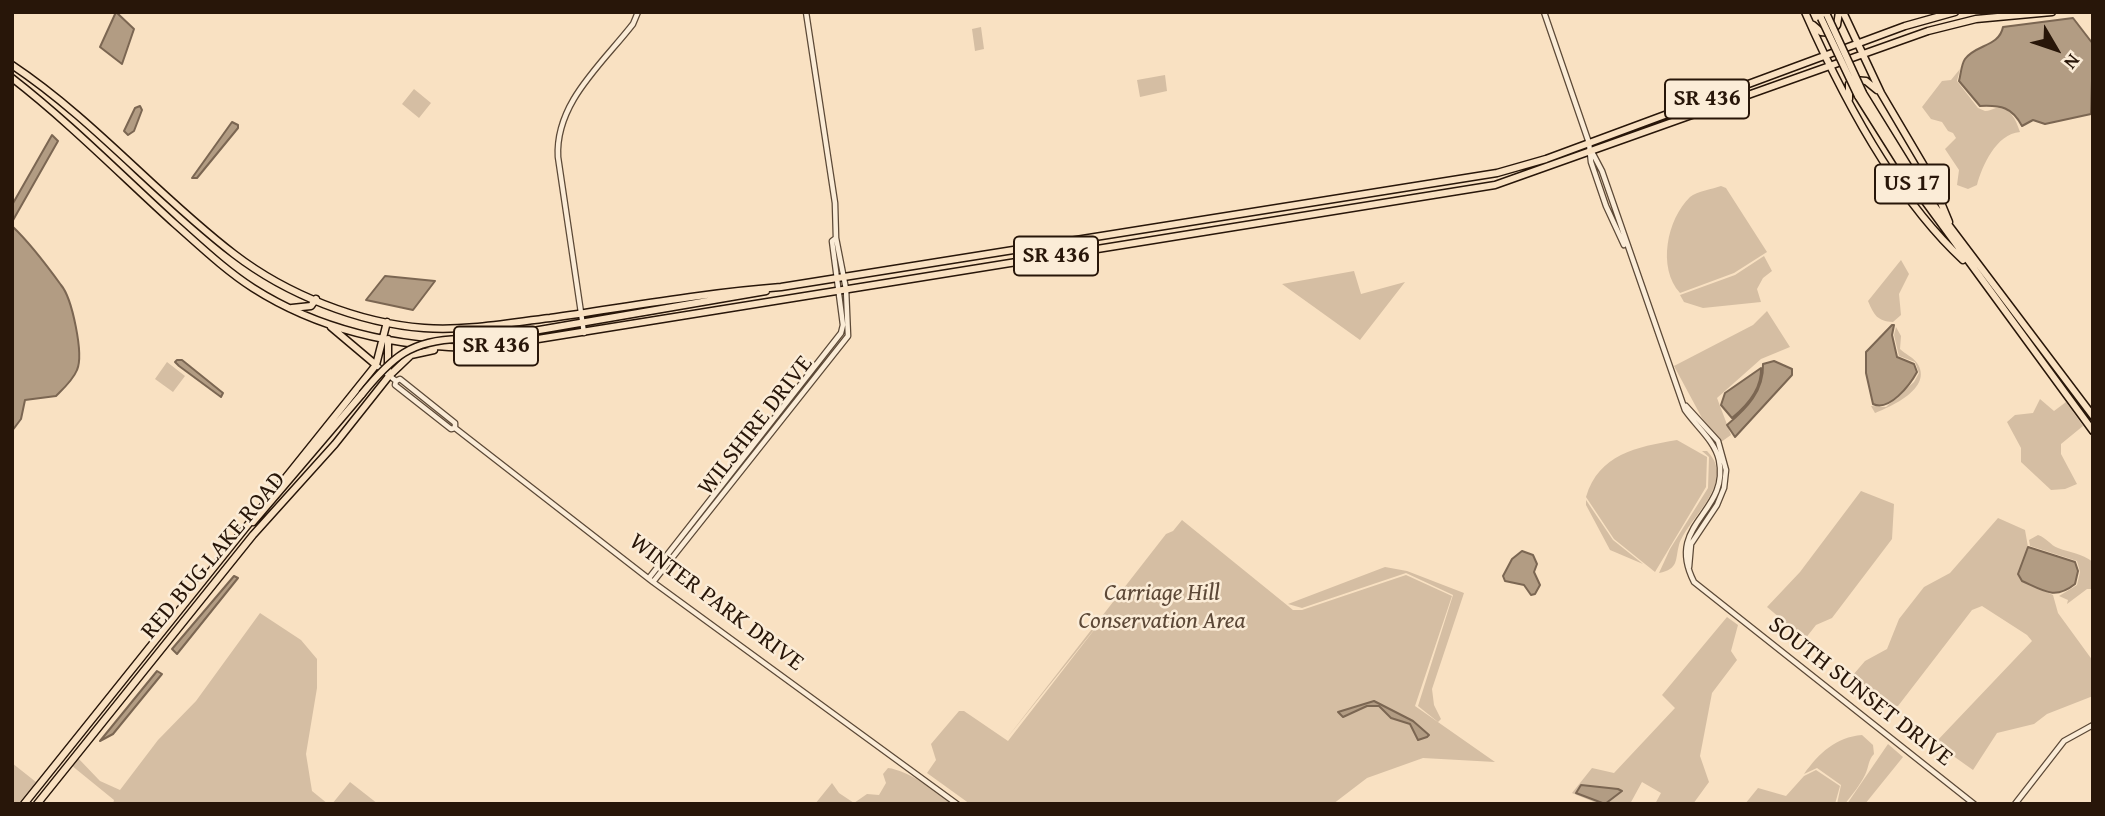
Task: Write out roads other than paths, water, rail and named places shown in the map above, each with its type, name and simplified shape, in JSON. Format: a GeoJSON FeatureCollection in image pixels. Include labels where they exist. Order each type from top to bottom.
{"type":"FeatureCollection","features":[{"type":"Feature","properties":{"kind":"main road"},"geometry":{"type":"LineString","coordinates":[[1805,12],[1850,107],[1929,221],[1972,268]]}},
{"type":"Feature","properties":{"kind":"main road"},"geometry":{"type":"LineString","coordinates":[[1809,21],[1821,32],[1828,34],[1836,28],[1841,12]]}},
{"type":"Feature","properties":{"kind":"main road"},"geometry":{"type":"LineString","coordinates":[[1841,12],[1881,93],[1930,176],[1953,230]]}},
{"type":"Feature","properties":{"kind":"main road","name":"SR 436"},"geometry":{"type":"LineString","coordinates":[[12,65],[64,105],[236,255],[316,299],[389,323],[445,329],[485,327],[675,298],[781,287],[1497,173],[1589,143],[1857,44],[1955,12]]}},
{"type":"Feature","properties":{"kind":"main road","name":"SR 436"},"geometry":{"type":"LineString","coordinates":[[12,78],[234,275],[290,309],[330,326],[386,340],[450,348],[482,348],[1485,187],[1592,152],[1951,24],[2052,12]]}},
{"type":"Feature","properties":{"kind":"main road","name":"US 17"},"geometry":{"type":"LineString","coordinates":[[1823,14],[1860,95],[1907,177],[2093,431]]}},
{"type":"Feature","properties":{"kind":"main road"},"geometry":{"type":"LineString","coordinates":[[1850,107],[1848,90],[1854,80],[1866,81],[1881,93]]}},
{"type":"Feature","properties":{"kind":"main road","name":"US 17"},"geometry":{"type":"LineString","coordinates":[[1860,95],[1953,230],[2093,416]]}},
{"type":"Feature","properties":{"kind":"main road"},"geometry":{"type":"LineString","coordinates":[[1485,187],[1497,173]]}},
{"type":"Feature","properties":{"kind":"main road"},"geometry":{"type":"LineString","coordinates":[[1461,192],[1477,182],[1480,176]]}},
{"type":"Feature","properties":{"kind":"main road"},"geometry":{"type":"LineString","coordinates":[[1196,234],[1210,220]]}},
{"type":"Feature","properties":{"kind":"main road"},"geometry":{"type":"LineString","coordinates":[[1179,237],[1189,224]]}},
{"type":"Feature","properties":{"kind":"main road"},"geometry":{"type":"LineString","coordinates":[[989,266],[998,258],[1018,251]]}},
{"type":"Feature","properties":{"kind":"main road"},"geometry":{"type":"LineString","coordinates":[[965,270],[981,263],[984,256]]}},
{"type":"Feature","properties":{"kind":"main road"},"geometry":{"type":"LineString","coordinates":[[212,569],[389,362],[407,349],[441,339],[516,334],[742,297],[781,287]]}},
{"type":"Feature","properties":{"kind":"main road"},"geometry":{"type":"LineString","coordinates":[[290,309],[304,308],[316,299]]}},
{"type":"Feature","properties":{"kind":"main road","name":"RED BUG LAKE ROAD"},"geometry":{"type":"LineString","coordinates":[[24,804],[376,365],[386,340],[389,323]]}},
{"type":"Feature","properties":{"kind":"main road","name":"WINTER PARK DRIVE"},"geometry":{"type":"LineString","coordinates":[[330,326],[376,365]]}},
{"type":"Feature","properties":{"kind":"main road"},"geometry":{"type":"LineString","coordinates":[[2022,335],[2041,345]]}},
{"type":"Feature","properties":{"kind":"main road","name":"RED BUG LAKE ROAD"},"geometry":{"type":"LineString","coordinates":[[37,804],[253,535],[335,444],[389,376],[386,340]]}},
{"type":"Feature","properties":{"kind":"main road"},"geometry":{"type":"LineString","coordinates":[[389,376],[411,355],[450,348]]}},
{"type":"Feature","properties":{"kind":"main road"},"geometry":{"type":"LineString","coordinates":[[2080,413],[2093,422]]}},
{"type":"Feature","properties":{"kind":"main road"},"geometry":{"type":"LineString","coordinates":[[82,747],[83,741],[108,709],[110,698]]}},
{"type":"Feature","properties":{"kind":"street"},"geometry":{"type":"LineString","coordinates":[[584,333],[558,157],[559,128],[570,103],[633,24],[638,12]]}},
{"type":"Feature","properties":{"kind":"street"},"geometry":{"type":"LineString","coordinates":[[806,12],[835,203],[836,238],[832,241],[846,325]]}},
{"type":"Feature","properties":{"kind":"street"},"geometry":{"type":"LineString","coordinates":[[1544,12],[1592,152]]}},
{"type":"Feature","properties":{"kind":"street","name":"SOUTH SUNSET DRIVE"},"geometry":{"type":"LineString","coordinates":[[1592,152],[1591,162],[1606,206],[1627,248],[1690,417],[1714,448],[1720,472],[1711,504],[1693,527],[1686,544],[1685,564],[1699,588],[1973,804]]}},
{"type":"Feature","properties":{"kind":"street","name":"WILSHIRE DRIVE"},"geometry":{"type":"LineString","coordinates":[[651,580],[846,325]]}},
{"type":"Feature","properties":{"kind":"street","name":"WILSHIRE DRIVE"},"geometry":{"type":"LineString","coordinates":[[651,580],[691,537],[844,342],[846,325]]}},
{"type":"Feature","properties":{"kind":"street","name":"WINTER PARK DRIVE"},"geometry":{"type":"LineString","coordinates":[[376,365],[427,400],[455,423],[455,428],[651,580],[957,804]]}},
{"type":"Feature","properties":{"kind":"street"},"geometry":{"type":"LineString","coordinates":[[740,463],[746,467]]}},
{"type":"Feature","properties":{"kind":"street"},"geometry":{"type":"LineString","coordinates":[[685,533],[691,537]]}},
{"type":"Feature","properties":{"kind":"street"},"geometry":{"type":"LineString","coordinates":[[2016,803],[2064,741],[2093,725]]}},
{"type":"Feature","properties":{"kind":"park label","name":"Carriage Hill Conservation Area"},"geometry":{"type":"Point","coordinates":[1162,608]}}]}
